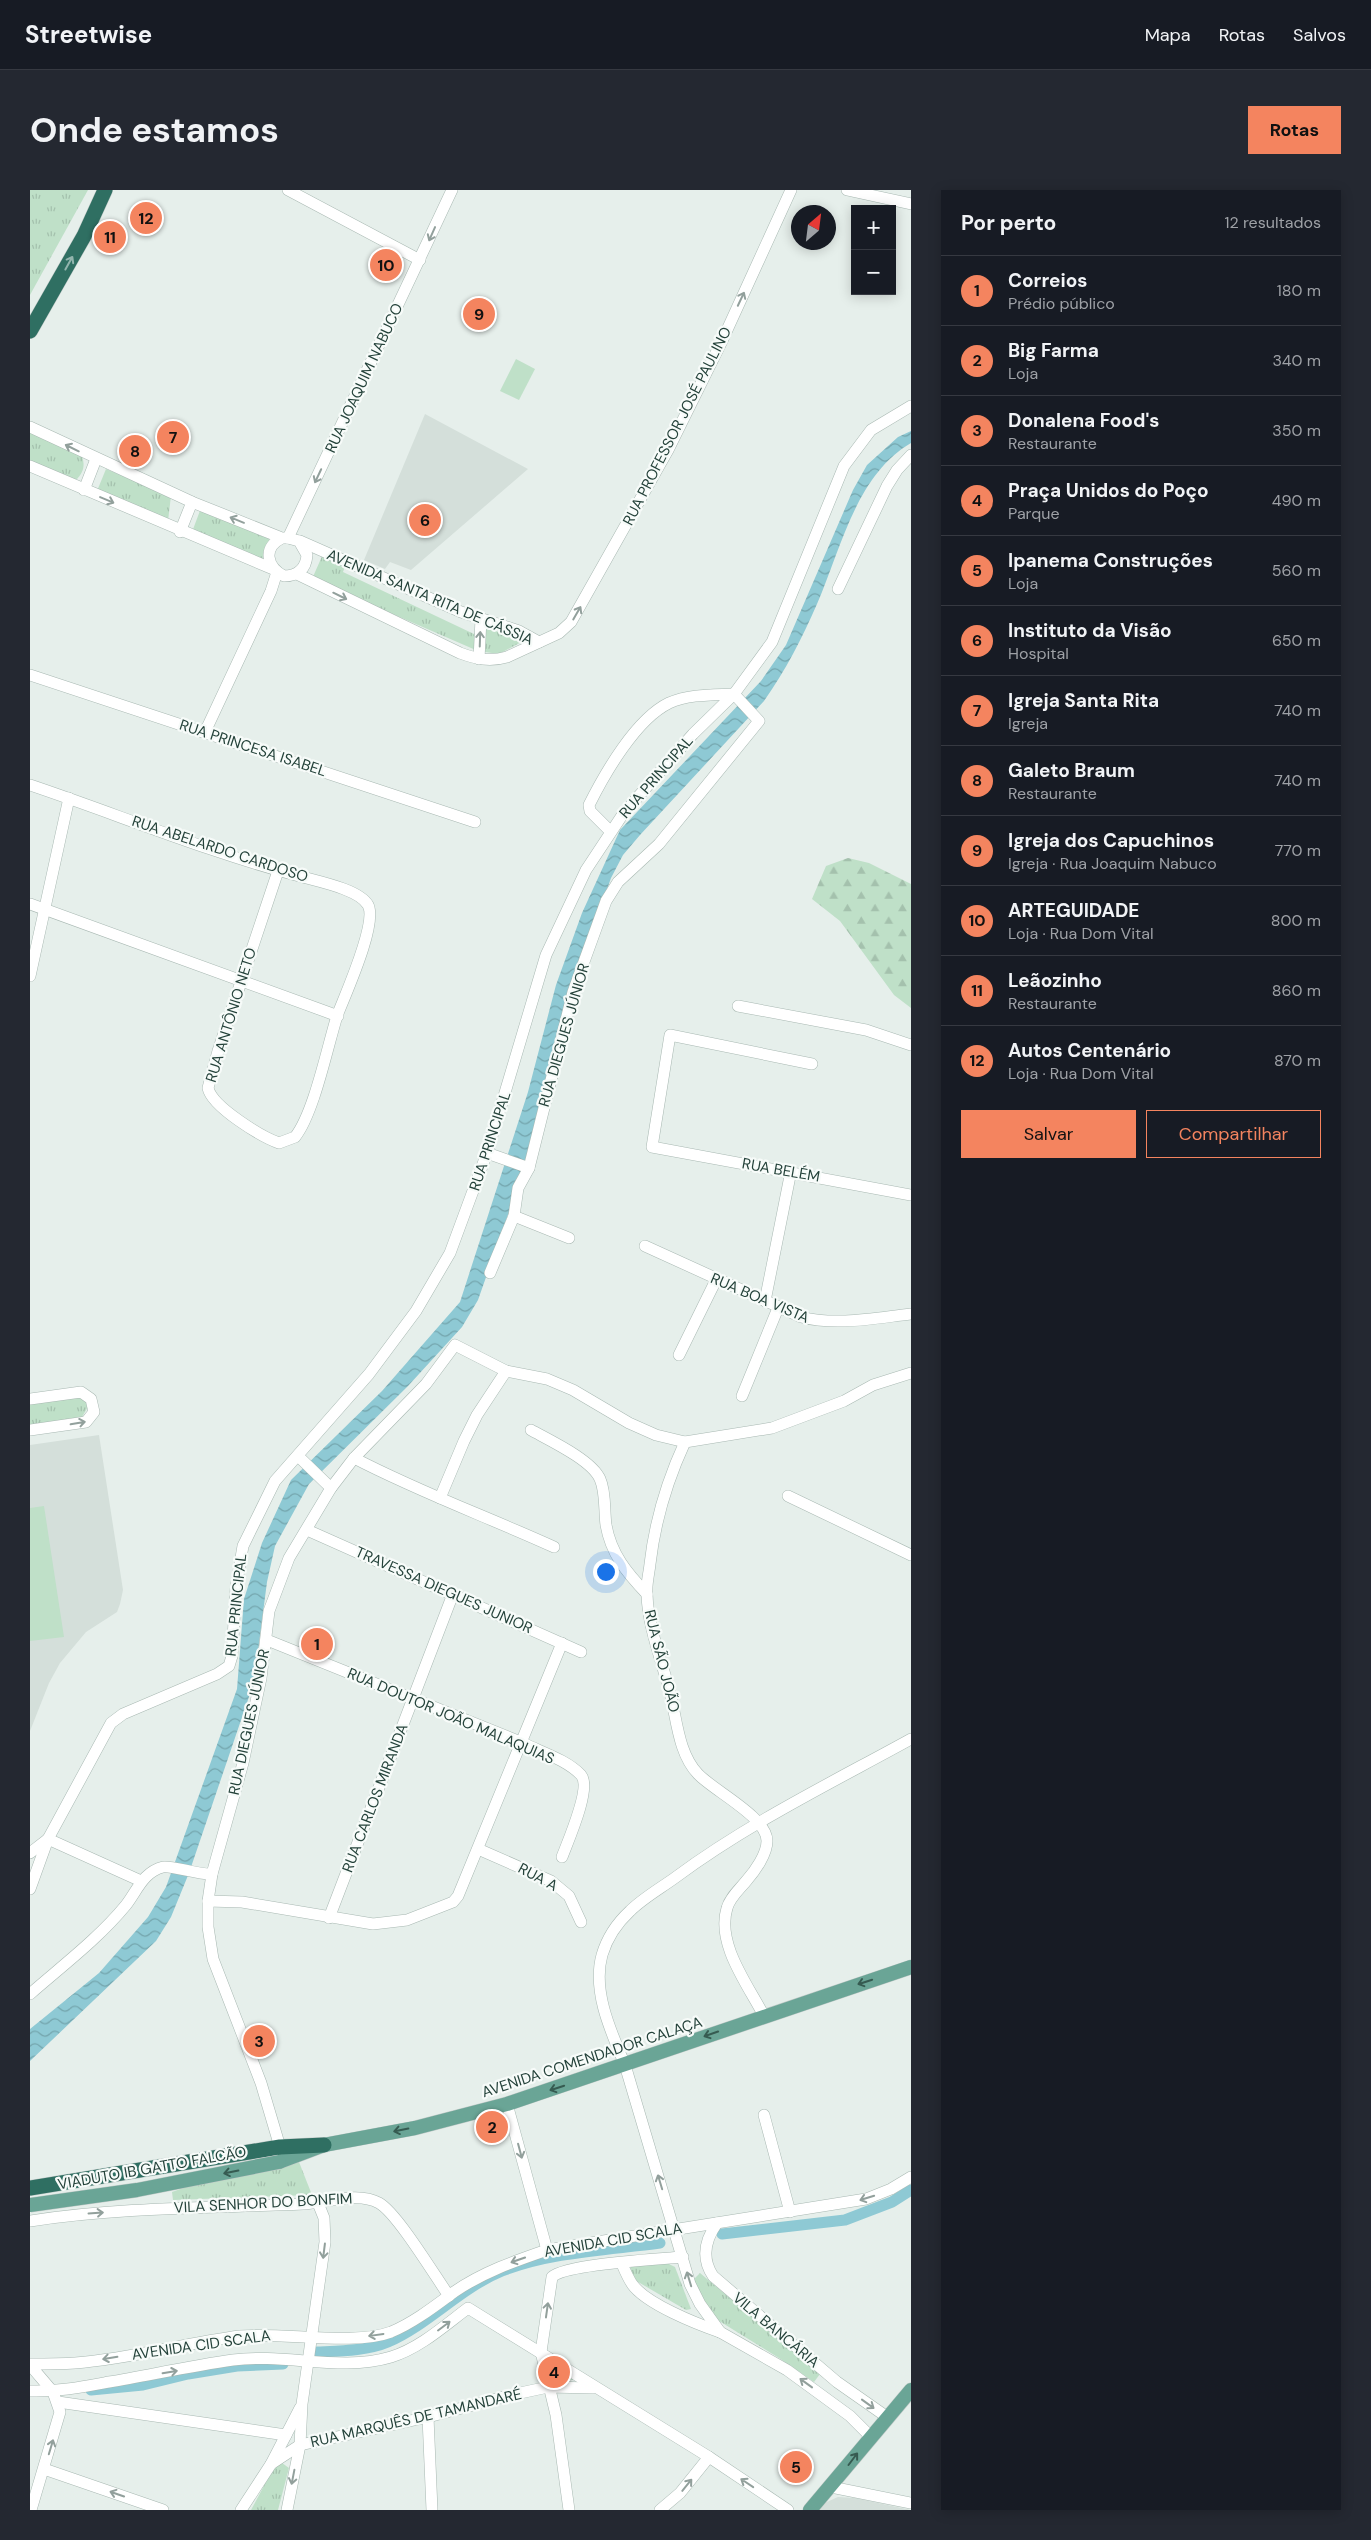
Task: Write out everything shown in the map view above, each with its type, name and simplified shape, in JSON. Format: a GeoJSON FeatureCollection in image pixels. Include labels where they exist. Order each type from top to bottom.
{"type":"FeatureCollection","features":[{"type":"Feature","properties":{"kind":"highway"},"geometry":{"type":"LineString","coordinates":[[30,331],[84,236],[106,190]]}},
{"type":"Feature","properties":{"kind":"highway"},"geometry":{"type":"LineString","coordinates":[[30,2188],[280,2147],[324,2145]]}},
{"type":"Feature","properties":{"kind":"main road","name":"AVENIDA COMENDADOR CALAÇA"},"geometry":{"type":"LineString","coordinates":[[279,2162],[324,2145],[415,2128],[507,2104],[911,1967]]}},
{"type":"Feature","properties":{"kind":"main road","name":"VIADUTO IB GATTO FALCÃO"},"geometry":{"type":"LineString","coordinates":[[30,2206],[136,2190],[279,2162]]}},
{"type":"Feature","properties":{"kind":"main road"},"geometry":{"type":"LineString","coordinates":[[810,2510],[831,2487],[870,2436],[911,2390]]}},
{"type":"Feature","properties":{"kind":"street"},"geometry":{"type":"LineString","coordinates":[[288,190],[420,260]]}},
{"type":"Feature","properties":{"kind":"street","name":"RUA JOAQUIM NABUCO"},"geometry":{"type":"LineString","coordinates":[[290,539],[452,190]]}},
{"type":"Feature","properties":{"kind":"street","name":"RUA PROFESSOR JOSÉ PAULINO"},"geometry":{"type":"LineString","coordinates":[[539,642],[566,629],[599,576],[668,450],[774,239],[791,190]]}},
{"type":"Feature","properties":{"kind":"street"},"geometry":{"type":"LineString","coordinates":[[847,190],[911,204]]}},
{"type":"Feature","properties":{"kind":"street","name":"RUA PRINCIPAL"},"geometry":{"type":"LineString","coordinates":[[30,1889],[48,1839],[111,1722],[123,1714],[217,1674],[228,1666],[232,1656],[236,1587],[242,1546],[275,1481],[300,1458],[368,1374],[436,1280],[450,1253],[487,1153],[546,955],[586,870],[610,831],[657,773],[736,696],[772,642],[844,466],[871,430],[911,406]]}},
{"type":"Feature","properties":{"kind":"street","name":"AVENIDA SANTA RITA DE CÁSSIA"},"geometry":{"type":"LineString","coordinates":[[30,427],[192,502],[290,539],[481,619],[519,631],[539,642]]}},
{"type":"Feature","properties":{"kind":"street"},"geometry":{"type":"LineString","coordinates":[[838,589],[887,486],[897,470],[911,455]]}},
{"type":"Feature","properties":{"kind":"street"},"geometry":{"type":"LineString","coordinates":[[84,490],[96,459]]}},
{"type":"Feature","properties":{"kind":"street"},"geometry":{"type":"LineString","coordinates":[[30,466],[180,532],[278,572],[297,574],[305,566],[307,555],[290,539],[276,541],[269,551],[268,557],[278,572]]}},
{"type":"Feature","properties":{"kind":"street"},"geometry":{"type":"LineString","coordinates":[[180,532],[192,502]]}},
{"type":"Feature","properties":{"kind":"street"},"geometry":{"type":"LineString","coordinates":[[205,732],[272,591],[278,572]]}},
{"type":"Feature","properties":{"kind":"street","name":"AVENIDA SANTA RITA DE CÁSSIA"},"geometry":{"type":"LineString","coordinates":[[297,574],[460,653],[480,659],[502,658],[539,642]]}},
{"type":"Feature","properties":{"kind":"street"},"geometry":{"type":"LineString","coordinates":[[480,659],[481,619]]}},
{"type":"Feature","properties":{"kind":"street","name":"RUA PRINCESA ISABEL"},"geometry":{"type":"LineString","coordinates":[[30,675],[475,822]]}},
{"type":"Feature","properties":{"kind":"street"},"geometry":{"type":"LineString","coordinates":[[610,831],[590,812],[589,805],[607,770],[628,740],[654,714],[669,703],[704,695],[736,696]]}},
{"type":"Feature","properties":{"kind":"street","name":"RUA DIEGUES JÚNIOR"},"geometry":{"type":"LineString","coordinates":[[490,1273],[514,1216],[518,1188],[527,1167],[573,992],[606,901],[618,882],[659,844],[756,719],[736,696]]}},
{"type":"Feature","properties":{"kind":"street","name":"RUA ABELARDO CARDOSO"},"geometry":{"type":"LineString","coordinates":[[30,785],[278,871],[336,886],[358,896],[367,903],[370,910],[364,945],[338,1016]]}},
{"type":"Feature","properties":{"kind":"street"},"geometry":{"type":"LineString","coordinates":[[30,976],[46,910],[69,798]]}},
{"type":"Feature","properties":{"kind":"street","name":"RUA ANTÔNIO NETO"},"geometry":{"type":"LineString","coordinates":[[278,871],[209,1079],[209,1092],[216,1102],[258,1132],[279,1143],[295,1137],[307,1114],[338,1016]]}},
{"type":"Feature","properties":{"kind":"street"},"geometry":{"type":"LineString","coordinates":[[30,904],[338,1016]]}},
{"type":"Feature","properties":{"kind":"street"},"geometry":{"type":"LineString","coordinates":[[738,1006],[866,1030],[911,1045]]}},
{"type":"Feature","properties":{"kind":"street","name":"RUA BELÉM"},"geometry":{"type":"LineString","coordinates":[[812,1064],[670,1035],[652,1148],[791,1171],[911,1195]]}},
{"type":"Feature","properties":{"kind":"street"},"geometry":{"type":"LineString","coordinates":[[487,1153],[527,1167]]}},
{"type":"Feature","properties":{"kind":"street"},"geometry":{"type":"LineString","coordinates":[[764,1300],[791,1171]]}},
{"type":"Feature","properties":{"kind":"street"},"geometry":{"type":"LineString","coordinates":[[514,1216],[569,1238]]}},
{"type":"Feature","properties":{"kind":"street","name":"RUA BOA VISTA"},"geometry":{"type":"LineString","coordinates":[[645,1246],[778,1308],[816,1321],[837,1322],[911,1314]]}},
{"type":"Feature","properties":{"kind":"street"},"geometry":{"type":"LineString","coordinates":[[679,1355],[716,1280]]}},
{"type":"Feature","properties":{"kind":"street"},"geometry":{"type":"LineString","coordinates":[[742,1396],[778,1308]]}},
{"type":"Feature","properties":{"kind":"street","name":"RUA DIEGUES JÚNIOR"},"geometry":{"type":"LineString","coordinates":[[280,2147],[261,2083],[213,1959],[208,1927],[208,1901],[212,1874],[242,1763],[267,1640],[269,1611],[275,1590],[289,1558],[308,1530],[331,1488],[354,1458],[426,1384],[455,1345],[506,1371]]}},
{"type":"Feature","properties":{"kind":"street"},"geometry":{"type":"LineString","coordinates":[[440,1498],[477,1415],[506,1371],[548,1379],[573,1390],[629,1423],[656,1435],[685,1442],[772,1428],[844,1401],[873,1385],[911,1373]]}},
{"type":"Feature","properties":{"kind":"street"},"geometry":{"type":"LineString","coordinates":[[30,1399],[81,1392],[91,1399],[94,1412],[86,1422],[30,1430]]}},
{"type":"Feature","properties":{"kind":"street"},"geometry":{"type":"LineString","coordinates":[[531,1430],[569,1452],[596,1473],[602,1487],[608,1535],[619,1563],[646,1594]]}},
{"type":"Feature","properties":{"kind":"street","name":"RUA SÃO JOÃO"},"geometry":{"type":"LineString","coordinates":[[685,1442],[669,1478],[652,1540],[646,1594],[651,1626],[663,1661],[683,1747],[689,1762],[698,1774],[759,1821]]}},
{"type":"Feature","properties":{"kind":"street"},"geometry":{"type":"LineString","coordinates":[[300,1458],[331,1488]]}},
{"type":"Feature","properties":{"kind":"street"},"geometry":{"type":"LineString","coordinates":[[354,1458],[440,1498],[479,1513],[554,1547]]}},
{"type":"Feature","properties":{"kind":"street"},"geometry":{"type":"LineString","coordinates":[[788,1496],[911,1555]]}},
{"type":"Feature","properties":{"kind":"street","name":"TRAVESSA DIEGUES JUNIOR"},"geometry":{"type":"LineString","coordinates":[[308,1530],[581,1652]]}},
{"type":"Feature","properties":{"kind":"street","name":"RUA CARLOS MIRANDA"},"geometry":{"type":"LineString","coordinates":[[329,1918],[453,1594]]}},
{"type":"Feature","properties":{"kind":"street","name":"RUA DOUTOR JOÃO MALAQUIAS"},"geometry":{"type":"LineString","coordinates":[[267,1640],[523,1743],[564,1764],[582,1776],[585,1788],[562,1857]]}},
{"type":"Feature","properties":{"kind":"street"},"geometry":{"type":"LineString","coordinates":[[208,1901],[242,1902],[373,1924],[408,1920],[446,1905],[458,1896],[523,1743],[562,1643]]}},
{"type":"Feature","properties":{"kind":"street"},"geometry":{"type":"LineString","coordinates":[[720,2332],[694,2294],[619,2067],[612,2033],[600,1994],[599,1974],[602,1956],[610,1934],[630,1910],[693,1864],[759,1821],[911,1739]]}},
{"type":"Feature","properties":{"kind":"street"},"geometry":{"type":"LineString","coordinates":[[759,1821],[767,1841],[763,1856],[750,1876],[732,1897],[727,1907],[725,1922],[726,1936],[734,1960],[764,2016]]}},
{"type":"Feature","properties":{"kind":"street"},"geometry":{"type":"LineString","coordinates":[[48,1839],[141,1881]]}},
{"type":"Feature","properties":{"kind":"street","name":"RUA PRINCIPAL"},"geometry":{"type":"LineString","coordinates":[[30,1853],[48,1839]]}},
{"type":"Feature","properties":{"kind":"street","name":"RUA A"},"geometry":{"type":"LineString","coordinates":[[478,1849],[551,1881],[569,1896],[581,1922]]}},
{"type":"Feature","properties":{"kind":"street"},"geometry":{"type":"LineString","coordinates":[[30,1994],[125,1905],[141,1881],[166,1866],[198,1875],[212,1874]]}},
{"type":"Feature","properties":{"kind":"street"},"geometry":{"type":"LineString","coordinates":[[507,2104],[547,2250]]}},
{"type":"Feature","properties":{"kind":"street"},"geometry":{"type":"LineString","coordinates":[[764,2114],[790,2212]]}},
{"type":"Feature","properties":{"kind":"street","name":"AVENIDA CID SCALA"},"geometry":{"type":"LineString","coordinates":[[30,2364],[76,2363],[240,2336],[279,2334],[350,2337],[390,2332],[498,2268],[547,2250],[866,2199],[891,2189],[911,2177]]}},
{"type":"Feature","properties":{"kind":"street"},"geometry":{"type":"LineString","coordinates":[[59,2182],[66,2215]]}},
{"type":"Feature","properties":{"kind":"street","name":"VILA SENHOR DO BONFIM"},"geometry":{"type":"LineString","coordinates":[[30,2221],[66,2215],[185,2207],[318,2203],[360,2198],[381,2204],[394,2217],[450,2296]]}},
{"type":"Feature","properties":{"kind":"street"},"geometry":{"type":"LineString","coordinates":[[287,2510],[300,2446],[302,2404],[325,2242],[324,2218],[318,2203]]}},
{"type":"Feature","properties":{"kind":"street","name":"VILA BANCÁRIA"},"geometry":{"type":"LineString","coordinates":[[717,2223],[710,2233],[706,2248],[707,2268],[713,2276],[837,2382],[887,2417]]}},
{"type":"Feature","properties":{"kind":"street","name":"AVENIDA CID SCALA"},"geometry":{"type":"LineString","coordinates":[[30,2391],[56,2397],[233,2360],[273,2358],[344,2364],[392,2357],[422,2343],[468,2308],[541,2352],[552,2277],[560,2271],[683,2257]]}},
{"type":"Feature","properties":{"kind":"street"},"geometry":{"type":"LineString","coordinates":[[622,2264],[633,2286],[644,2296],[692,2322],[720,2332],[787,2370],[850,2416],[870,2436]]}},
{"type":"Feature","properties":{"kind":"street"},"geometry":{"type":"LineString","coordinates":[[541,2352],[556,2414],[570,2510]]}},
{"type":"Feature","properties":{"kind":"street"},"geometry":{"type":"LineString","coordinates":[[541,2352],[597,2389],[709,2457],[788,2510]]}},
{"type":"Feature","properties":{"kind":"street"},"geometry":{"type":"LineString","coordinates":[[30,2364],[56,2397],[59,2421],[31,2510]]}},
{"type":"Feature","properties":{"kind":"street"},"geometry":{"type":"LineString","coordinates":[[826,2398],[837,2382]]}},
{"type":"Feature","properties":{"kind":"street","name":"RUA MARQUÊS DE TAMANDARÉ"},"geometry":{"type":"LineString","coordinates":[[271,2464],[300,2446],[548,2387],[581,2386],[597,2389]]}},
{"type":"Feature","properties":{"kind":"street"},"geometry":{"type":"LineString","coordinates":[[56,2397],[286,2435]]}},
{"type":"Feature","properties":{"kind":"street"},"geometry":{"type":"LineString","coordinates":[[241,2510],[271,2464],[302,2404]]}},
{"type":"Feature","properties":{"kind":"street"},"geometry":{"type":"LineString","coordinates":[[428,2417],[432,2510]]}},
{"type":"Feature","properties":{"kind":"street"},"geometry":{"type":"LineString","coordinates":[[660,2510],[680,2493],[709,2457]]}},
{"type":"Feature","properties":{"kind":"street"},"geometry":{"type":"LineString","coordinates":[[44,2469],[163,2510]]}},
{"type":"Feature","properties":{"kind":"street"},"geometry":{"type":"LineString","coordinates":[[831,2487],[911,2503]]}},
{"type":"Feature","properties":{"kind":"shaded area"},"geometry":{"type":"Polygon","coordinates":[[[425,414],[528,469],[411,570],[390,562],[385,569],[364,560],[425,414]]]}},
{"type":"Feature","properties":{"kind":"shaded area"},"geometry":{"type":"Polygon","coordinates":[[[99,1435],[123,1590],[120,1604],[117,1612],[86,1632],[60,1663],[49,1683],[30,1731],[30,1445],[99,1435]]]}},
{"type":"Feature","properties":{"kind":"shaded area"},"geometry":{"type":"Polygon","coordinates":[[[838,2497],[855,2498],[911,2510],[815,2510],[820,2505],[838,2497]]]}},
{"type":"Feature","properties":{"kind":"green space"},"geometry":{"type":"Polygon","coordinates":[[[30,190],[88,190],[30,295],[30,190]]]}},
{"type":"Feature","properties":{"kind":"green space"},"geometry":{"type":"Polygon","coordinates":[[[516,359],[535,369],[519,400],[500,391],[516,359]]]}},
{"type":"Feature","properties":{"kind":"green space"},"geometry":{"type":"Polygon","coordinates":[[[30,431],[82,456],[83,468],[77,479],[69,479],[30,461],[30,431]]]}},
{"type":"Feature","properties":{"kind":"green space"},"geometry":{"type":"Polygon","coordinates":[[[106,469],[171,496],[168,521],[97,491],[106,469]]]}},
{"type":"Feature","properties":{"kind":"green space"},"geometry":{"type":"Polygon","coordinates":[[[201,508],[270,537],[264,563],[192,532],[201,508]]]}},
{"type":"Feature","properties":{"kind":"green space"},"geometry":{"type":"Polygon","coordinates":[[[323,554],[346,563],[343,572],[474,634],[479,626],[525,640],[499,654],[478,651],[312,579],[323,554]]]}},
{"type":"Feature","properties":{"kind":"green space"},"geometry":{"type":"Polygon","coordinates":[[[848,858],[869,863],[911,884],[911,1008],[894,995],[840,921],[812,899],[826,866],[848,858]]]}},
{"type":"Feature","properties":{"kind":"green space"},"geometry":{"type":"Polygon","coordinates":[[[74,1392],[89,1405],[82,1417],[30,1425],[30,1398],[74,1392]]]}},
{"type":"Feature","properties":{"kind":"green space"},"geometry":{"type":"Polygon","coordinates":[[[44,1506],[64,1637],[30,1641],[30,1508],[44,1506]]]}},
{"type":"Feature","properties":{"kind":"green space"},"geometry":{"type":"Polygon","coordinates":[[[299,2162],[312,2195],[173,2200],[172,2192],[200,2182],[299,2162]]]}},
{"type":"Feature","properties":{"kind":"green space"},"geometry":{"type":"Polygon","coordinates":[[[667,2263],[675,2267],[691,2309],[686,2310],[633,2279],[629,2271],[632,2265],[667,2263]]]}},
{"type":"Feature","properties":{"kind":"green space"},"geometry":{"type":"Polygon","coordinates":[[[700,2273],[820,2374],[814,2382],[716,2319],[697,2297],[693,2280],[700,2273]]]}},
{"type":"Feature","properties":{"kind":"green space"},"geometry":{"type":"Polygon","coordinates":[[[547,2363],[574,2380],[550,2380],[547,2363]]]}},
{"type":"Feature","properties":{"kind":"green space"},"geometry":{"type":"Polygon","coordinates":[[[282,2463],[289,2468],[278,2510],[251,2510],[274,2467],[282,2463]]]}},
{"type":"Feature","properties":{"kind":"water"},"geometry":{"type":"Polygon","coordinates":[[[911,431],[911,443],[892,457],[876,474],[863,494],[852,515],[811,617],[793,654],[764,701],[640,835],[623,855],[611,878],[592,932],[516,1192],[478,1300],[462,1327],[408,1386],[309,1484],[275,1546],[267,1582],[254,1682],[189,1873],[171,1917],[156,1941],[30,2061],[30,2029],[99,1973],[148,1917],[166,1887],[237,1689],[244,1599],[262,1543],[291,1480],[382,1391],[460,1302],[528,1092],[556,985],[582,913],[620,830],[761,681],[786,645],[853,490],[867,465],[898,437],[911,431]]]}},
{"type":"Feature","properties":{"kind":"waterway"},"geometry":{"type":"LineString","coordinates":[[722,2234],[845,2220],[892,2202],[911,2190]]}},
{"type":"Feature","properties":{"kind":"waterway"},"geometry":{"type":"LineString","coordinates":[[317,2352],[362,2349],[388,2342],[417,2326],[472,2287],[502,2271],[540,2260],[580,2252],[660,2243]]}},
{"type":"Feature","properties":{"kind":"waterway"},"geometry":{"type":"LineString","coordinates":[[91,2390],[143,2385],[188,2374],[237,2366],[283,2364]]}},
{"type":"Feature","properties":{"kind":"place","name":"Autos Centenário"},"geometry":{"type":"Point","coordinates":[146,218]}},
{"type":"Feature","properties":{"kind":"place","name":"Leãozinho"},"geometry":{"type":"Point","coordinates":[110,237]}},
{"type":"Feature","properties":{"kind":"place","name":"ARTEGUIDADE"},"geometry":{"type":"Point","coordinates":[386,265]}},
{"type":"Feature","properties":{"kind":"place","name":"Igreja dos Capuchinos"},"geometry":{"type":"Point","coordinates":[479,314]}},
{"type":"Feature","properties":{"kind":"place","name":"Igreja Santa Rita"},"geometry":{"type":"Point","coordinates":[173,437]}},
{"type":"Feature","properties":{"kind":"place","name":"Galeto Braum"},"geometry":{"type":"Point","coordinates":[135,451]}},
{"type":"Feature","properties":{"kind":"place","name":"Instituto da Visão"},"geometry":{"type":"Point","coordinates":[425,520]}},
{"type":"Feature","properties":{"kind":"place","name":"Correios"},"geometry":{"type":"Point","coordinates":[317,1644]}},
{"type":"Feature","properties":{"kind":"place","name":"Donalena Food's"},"geometry":{"type":"Point","coordinates":[259,2041]}},
{"type":"Feature","properties":{"kind":"place","name":"Big Farma"},"geometry":{"type":"Point","coordinates":[492,2127]}},
{"type":"Feature","properties":{"kind":"place","name":"Praça Unidos do Poço"},"geometry":{"type":"Point","coordinates":[554,2372]}},
{"type":"Feature","properties":{"kind":"place","name":"Ipanema Construções"},"geometry":{"type":"Point","coordinates":[796,2467]}}]}
